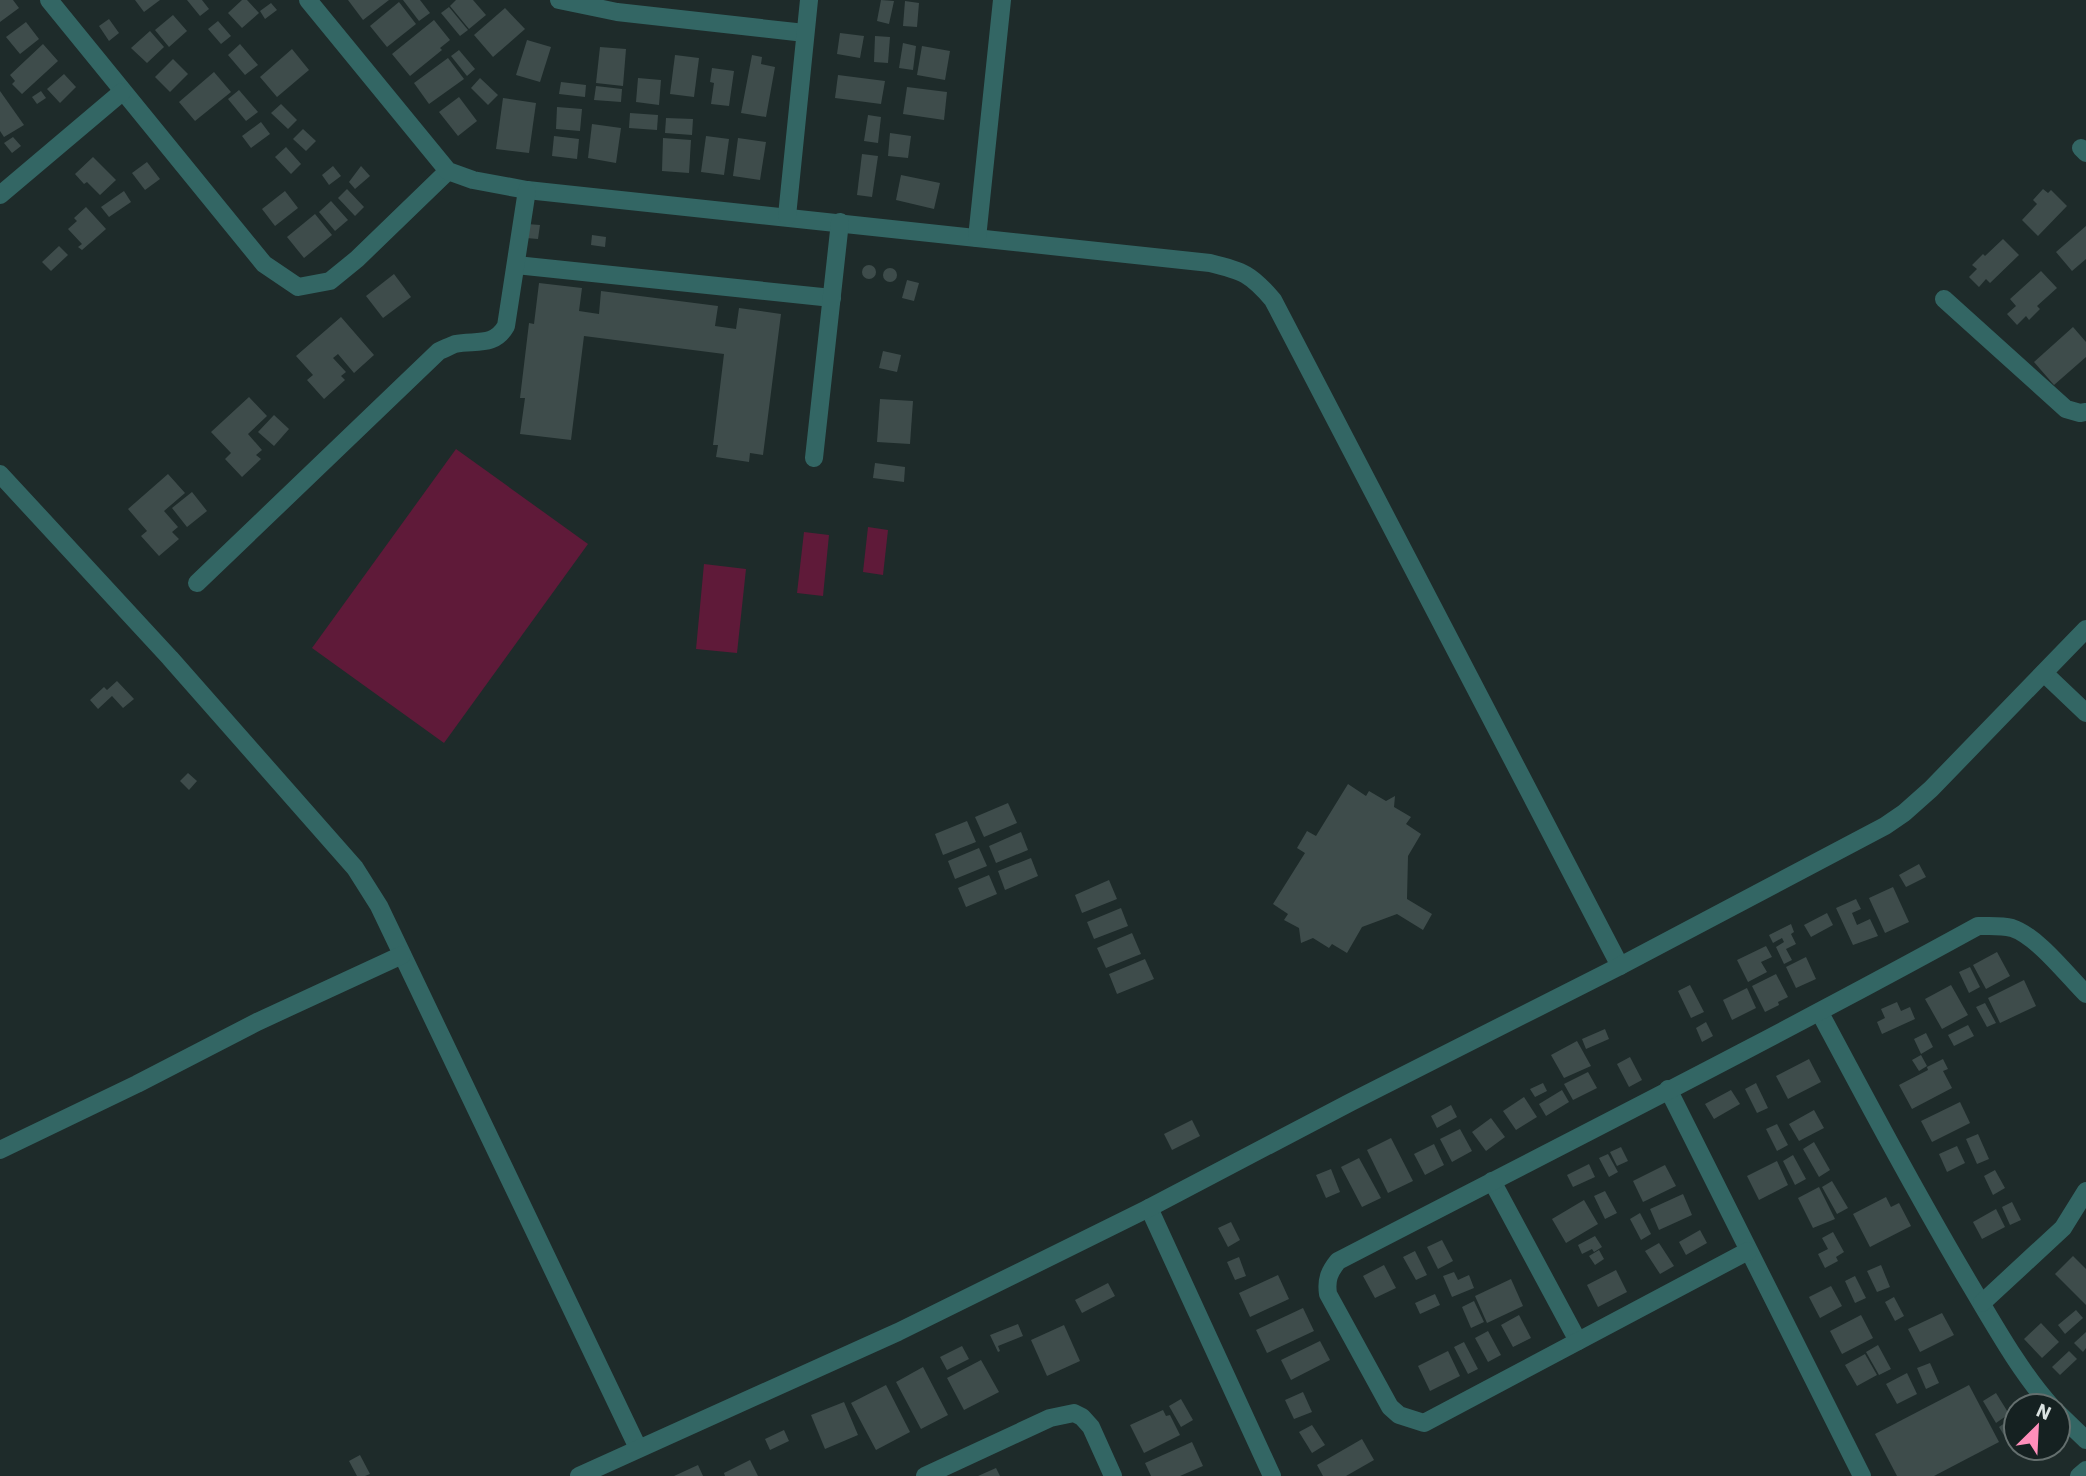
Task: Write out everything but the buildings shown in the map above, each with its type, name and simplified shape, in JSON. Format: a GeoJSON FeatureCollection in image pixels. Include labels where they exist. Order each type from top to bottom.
{"type":"FeatureCollection","features":[{"type":"Feature","properties":{"kind":"street"},"geometry":{"type":"LineString","coordinates":[[48,0],[264,264],[298,287],[330,281],[357,259],[448,171]]}},
{"type":"Feature","properties":{"kind":"street"},"geometry":{"type":"LineString","coordinates":[[308,0],[448,171],[473,180],[527,190],[1210,263],[1237,270],[1255,279],[1273,300],[1620,966]]}},
{"type":"Feature","properties":{"kind":"street"},"geometry":{"type":"LineString","coordinates":[[559,0],[805,33]]}},
{"type":"Feature","properties":{"kind":"street"},"geometry":{"type":"LineString","coordinates":[[787,216],[809,0]]}},
{"type":"Feature","properties":{"kind":"street"},"geometry":{"type":"LineString","coordinates":[[977,238],[1002,0]]}},
{"type":"Feature","properties":{"kind":"street"},"geometry":{"type":"LineString","coordinates":[[0,195],[122,92]]}},
{"type":"Feature","properties":{"kind":"street"},"geometry":{"type":"LineString","coordinates":[[197,583],[439,351],[455,344],[485,343],[502,333],[506,326],[527,190]]}},
{"type":"Feature","properties":{"kind":"street"},"geometry":{"type":"LineString","coordinates":[[814,458],[840,222]]}},
{"type":"Feature","properties":{"kind":"street"},"geometry":{"type":"LineString","coordinates":[[516,265],[832,298]]}},
{"type":"Feature","properties":{"kind":"street"},"geometry":{"type":"LineString","coordinates":[[1944,299],[2066,409],[2086,412]]}},
{"type":"Feature","properties":{"kind":"street"},"geometry":{"type":"LineString","coordinates":[[0,474],[170,658],[355,868],[379,906],[638,1448]]}},
{"type":"Feature","properties":{"kind":"street"},"geometry":{"type":"LineString","coordinates":[[579,1476],[898,1332],[1149,1208],[1350,1102],[1620,966],[1885,825],[1904,813],[1931,789],[2086,629]]}},
{"type":"Feature","properties":{"kind":"street"},"geometry":{"type":"LineString","coordinates":[[2044,673],[2086,713]]}},
{"type":"Feature","properties":{"kind":"street"},"geometry":{"type":"LineString","coordinates":[[1748,1251],[1424,1423],[1399,1415],[1390,1408],[1328,1294],[1326,1282],[1338,1261],[1819,1013],[1978,926],[2012,928],[2028,936],[2086,994]]}},
{"type":"Feature","properties":{"kind":"street"},"geometry":{"type":"LineString","coordinates":[[0,1150],[257,1022],[402,955]]}},
{"type":"Feature","properties":{"kind":"street"},"geometry":{"type":"LineString","coordinates":[[1819,1013],[1935,1224],[2039,1392]]}},
{"type":"Feature","properties":{"kind":"street"},"geometry":{"type":"LineString","coordinates":[[1668,1089],[1862,1476]]}},
{"type":"Feature","properties":{"kind":"street"},"geometry":{"type":"LineString","coordinates":[[1492,1181],[1578,1341]]}},
{"type":"Feature","properties":{"kind":"street"},"geometry":{"type":"LineString","coordinates":[[1982,1303],[2063,1228],[2086,1191]]}},
{"type":"Feature","properties":{"kind":"street"},"geometry":{"type":"LineString","coordinates":[[1149,1208],[1272,1476]]}},
{"type":"Feature","properties":{"kind":"street"},"geometry":{"type":"LineString","coordinates":[[925,1476],[1051,1418],[1074,1413],[1083,1417],[1091,1427],[1113,1476]]}},
{"type":"Feature","properties":{"kind":"street"},"geometry":{"type":"LineString","coordinates":[[2072,1426],[2086,1440]]}},
{"type":"Feature","properties":{"kind":"street"},"geometry":{"type":"LineString","coordinates":[[2079,1476],[2086,1469]]}},
{"type":"Feature","properties":{"kind":"shaded area"},"geometry":{"type":"Polygon","coordinates":[[[456,449],[588,544],[444,743],[312,648],[456,449]]]}},
{"type":"Feature","properties":{"kind":"shaded area"},"geometry":{"type":"Polygon","coordinates":[[[868,527],[888,530],[883,575],[863,572],[868,527]]]}},
{"type":"Feature","properties":{"kind":"shaded area"},"geometry":{"type":"Polygon","coordinates":[[[804,532],[829,535],[823,596],[797,593],[804,532]]]}},
{"type":"Feature","properties":{"kind":"shaded area"},"geometry":{"type":"Polygon","coordinates":[[[704,564],[746,569],[737,653],[696,649],[704,564]]]}}]}
